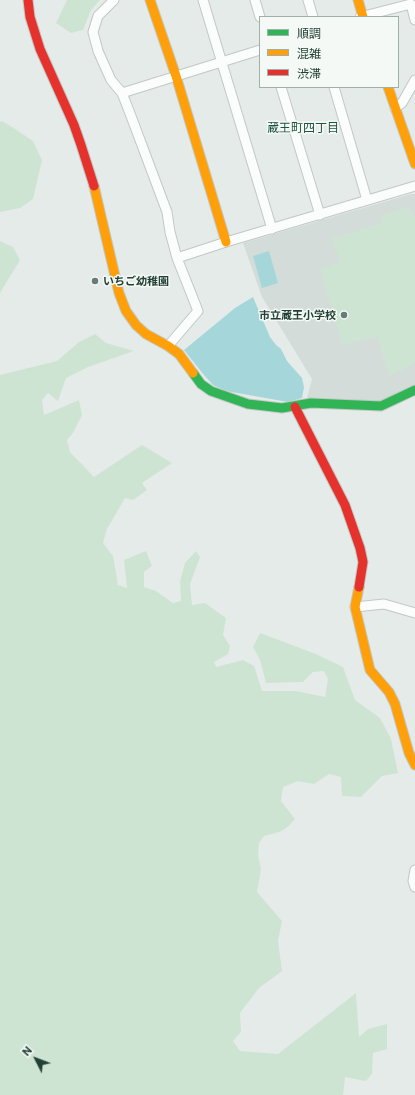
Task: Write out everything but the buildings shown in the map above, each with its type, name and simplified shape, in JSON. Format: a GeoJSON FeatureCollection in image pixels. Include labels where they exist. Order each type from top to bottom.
{"type":"FeatureCollection","features":[{"type":"Feature","properties":{"kind":"street"},"geometry":{"type":"LineString","coordinates":[[28,0],[29,13],[42,56],[74,123],[87,160],[119,292],[126,311],[136,325],[146,334],[179,354],[201,384],[211,391],[248,404],[282,408],[311,403],[381,406],[415,390]]}},
{"type":"Feature","properties":{"kind":"street"},"geometry":{"type":"LineString","coordinates":[[114,0],[98,16],[93,32],[98,51],[111,80],[122,93],[167,212],[170,232],[177,258],[198,311],[168,346]]}},
{"type":"Feature","properties":{"kind":"street"},"geometry":{"type":"LineString","coordinates":[[150,0],[176,76],[226,242]]}},
{"type":"Feature","properties":{"kind":"street"},"geometry":{"type":"LineString","coordinates":[[203,0],[272,229]]}},
{"type":"Feature","properties":{"kind":"street"},"geometry":{"type":"LineString","coordinates":[[255,0],[260,16]]}},
{"type":"Feature","properties":{"kind":"street"},"geometry":{"type":"LineString","coordinates":[[308,0],[313,16]]}},
{"type":"Feature","properties":{"kind":"street"},"geometry":{"type":"LineString","coordinates":[[358,0],[362,16]]}},
{"type":"Feature","properties":{"kind":"street"},"geometry":{"type":"LineString","coordinates":[[366,16],[411,4],[415,20]]}},
{"type":"Feature","properties":{"kind":"street"},"geometry":{"type":"LineString","coordinates":[[122,93],[259,50]]}},
{"type":"Feature","properties":{"kind":"street"},"geometry":{"type":"LineString","coordinates":[[395,108],[402,103],[415,80]]}},
{"type":"Feature","properties":{"kind":"street"},"geometry":{"type":"LineString","coordinates":[[281,88],[320,214]]}},
{"type":"Feature","properties":{"kind":"street"},"geometry":{"type":"LineString","coordinates":[[334,88],[367,200]]}},
{"type":"Feature","properties":{"kind":"street"},"geometry":{"type":"LineString","coordinates":[[388,88],[415,164]]}},
{"type":"Feature","properties":{"kind":"street"},"geometry":{"type":"LineString","coordinates":[[177,258],[415,186]]}},
{"type":"Feature","properties":{"kind":"street"},"geometry":{"type":"LineString","coordinates":[[295,406],[345,505],[360,548],[363,562],[355,607],[370,670],[389,692],[395,704],[409,753],[415,765]]}},
{"type":"Feature","properties":{"kind":"street"},"geometry":{"type":"LineString","coordinates":[[355,607],[384,604],[415,613]]}},
{"type":"Feature","properties":{"kind":"street"},"geometry":{"type":"LineString","coordinates":[[415,870],[413,881],[415,887]]}},
{"type":"Feature","properties":{"kind":"shaded area","name":"市立蔵王小学校"},"geometry":{"type":"Polygon","coordinates":[[[415,194],[415,385],[383,402],[307,398],[312,379],[262,297],[243,243],[415,194]]]}},
{"type":"Feature","properties":{"kind":"green space"},"geometry":{"type":"Polygon","coordinates":[[[67,0],[100,0],[91,10],[83,30],[71,33],[56,23],[67,0]]]}},
{"type":"Feature","properties":{"kind":"green space"},"geometry":{"type":"Polygon","coordinates":[[[2,121],[33,141],[42,160],[33,199],[20,208],[0,212],[0,122],[2,121]]]}},
{"type":"Feature","properties":{"kind":"green space"},"geometry":{"type":"Polygon","coordinates":[[[408,207],[415,218],[415,363],[389,376],[377,336],[342,345],[320,269],[340,262],[332,239],[383,223],[380,216],[408,207]]]}},
{"type":"Feature","properties":{"kind":"green space"},"geometry":{"type":"Polygon","coordinates":[[[0,241],[13,247],[20,260],[0,293],[0,241]]]}},
{"type":"Feature","properties":{"kind":"green space"},"geometry":{"type":"Polygon","coordinates":[[[95,334],[106,343],[134,351],[88,367],[66,378],[58,401],[48,393],[42,400],[44,415],[79,400],[82,415],[73,433],[67,440],[70,452],[94,477],[142,445],[172,463],[142,483],[147,490],[133,500],[125,498],[107,529],[103,543],[113,556],[118,585],[127,588],[124,560],[146,551],[152,566],[144,572],[144,587],[156,591],[173,603],[181,601],[180,581],[185,563],[196,551],[200,557],[190,584],[192,605],[205,603],[226,618],[223,635],[230,646],[228,654],[214,662],[216,667],[243,660],[254,666],[262,691],[296,691],[325,697],[328,679],[324,671],[313,672],[303,682],[266,683],[260,660],[253,647],[260,633],[316,654],[343,667],[355,700],[380,718],[391,739],[398,773],[382,776],[361,797],[342,796],[341,777],[329,774],[314,784],[298,781],[283,787],[281,801],[295,819],[288,827],[281,831],[264,836],[259,843],[258,855],[261,869],[257,892],[282,921],[278,941],[282,971],[259,988],[240,1013],[241,1032],[233,1041],[240,1051],[278,1054],[356,993],[359,1037],[368,1029],[387,1024],[387,1049],[373,1053],[372,1074],[366,1081],[345,1077],[343,1095],[0,1095],[0,375],[57,361],[79,342],[95,334]]]}},
{"type":"Feature","properties":{"kind":"water"},"geometry":{"type":"Polygon","coordinates":[[[269,251],[278,283],[262,288],[253,256],[269,251]]]}},
{"type":"Feature","properties":{"kind":"water"},"geometry":{"type":"Polygon","coordinates":[[[253,297],[270,337],[281,349],[287,361],[302,378],[304,387],[302,398],[288,402],[226,391],[213,385],[184,350],[235,308],[253,297]]]}},
{"type":"Feature","properties":{"kind":"traffic: fast"},"geometry":{"type":"LineString","coordinates":[[193,373],[201,384],[211,391],[248,404],[282,408],[311,403],[381,406],[415,390]]}},
{"type":"Feature","properties":{"kind":"traffic: slow"},"geometry":{"type":"LineString","coordinates":[[150,0],[176,76],[226,242]]}},
{"type":"Feature","properties":{"kind":"traffic: slow"},"geometry":{"type":"LineString","coordinates":[[358,0],[363,16]]}},
{"type":"Feature","properties":{"kind":"traffic: slow"},"geometry":{"type":"LineString","coordinates":[[388,88],[415,164]]}},
{"type":"Feature","properties":{"kind":"traffic: slow"},"geometry":{"type":"LineString","coordinates":[[94,186],[119,293],[126,311],[136,325],[146,334],[179,354],[193,373]]}},
{"type":"Feature","properties":{"kind":"traffic: slow"},"geometry":{"type":"LineString","coordinates":[[359,587],[355,607],[370,670],[389,692],[395,704],[409,753],[415,765]]}},
{"type":"Feature","properties":{"kind":"traffic: jam"},"geometry":{"type":"LineString","coordinates":[[28,0],[30,17],[40,49],[74,125],[94,186]]}},
{"type":"Feature","properties":{"kind":"traffic: jam"},"geometry":{"type":"LineString","coordinates":[[295,407],[345,505],[360,548],[363,562],[359,587]]}},
{"type":"Feature","properties":{"kind":"place","name":"いちご幼稚園"},"geometry":{"type":"Point","coordinates":[95,281]}},
{"type":"Feature","properties":{"kind":"place","name":"市立蔵王小学校"},"geometry":{"type":"Point","coordinates":[344,315]}},
{"type":"Feature","properties":{"kind":"district","name":"蔵王町四丁目"},"geometry":{"type":"Point","coordinates":[303,128]}}]}
